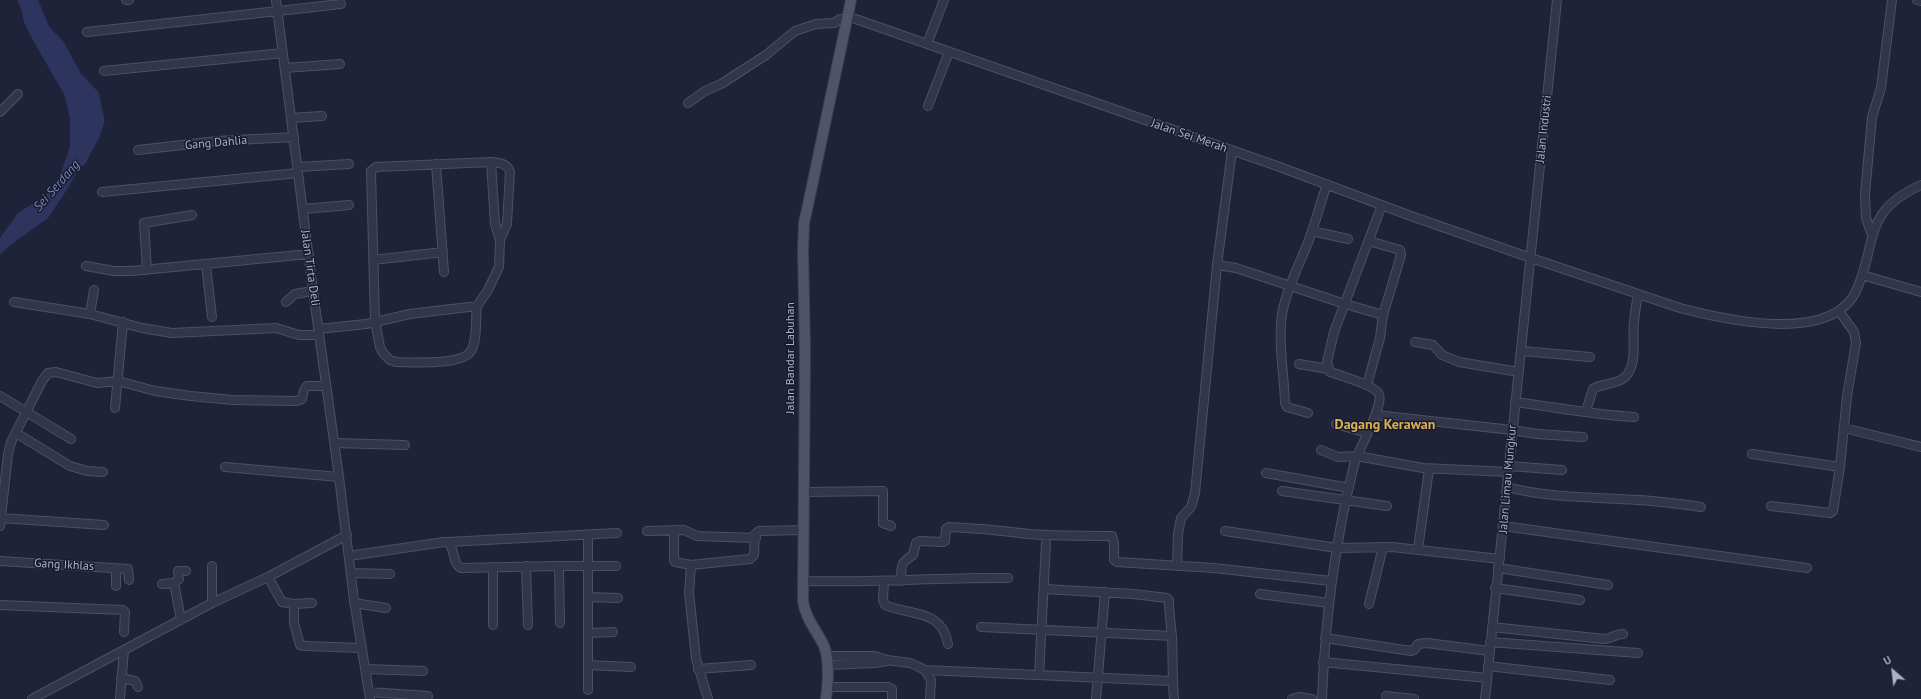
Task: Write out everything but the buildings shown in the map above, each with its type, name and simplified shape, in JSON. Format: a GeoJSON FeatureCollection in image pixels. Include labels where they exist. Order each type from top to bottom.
{"type":"FeatureCollection","features":[{"type":"Feature","properties":{"kind":"main road","name":"Jalan Bandar Labuhan"},"geometry":{"type":"LineString","coordinates":[[826,699],[827,660],[824,648],[804,609],[804,223],[851,0]]}},
{"type":"Feature","properties":{"kind":"street","name":"Jalan Tirta Deli"},"geometry":{"type":"LineString","coordinates":[[276,0],[313,292],[347,535],[354,603],[366,669],[369,696]]}},
{"type":"Feature","properties":{"kind":"street"},"geometry":{"type":"LineString","coordinates":[[927,44],[944,0]]}},
{"type":"Feature","properties":{"kind":"street","name":"Jalan Industri"},"geometry":{"type":"LineString","coordinates":[[1530,258],[1557,0]]}},
{"type":"Feature","properties":{"kind":"street"},"geometry":{"type":"LineString","coordinates":[[1872,235],[1866,218],[1866,186],[1872,117],[1881,88],[1892,0]]}},
{"type":"Feature","properties":{"kind":"street"},"geometry":{"type":"LineString","coordinates":[[1917,0],[1921,1]]}},
{"type":"Feature","properties":{"kind":"street"},"geometry":{"type":"LineString","coordinates":[[87,32],[341,4]]}},
{"type":"Feature","properties":{"kind":"street"},"geometry":{"type":"LineString","coordinates":[[688,102],[705,91],[721,84],[766,55],[795,31],[816,24],[834,23],[847,18]]}},
{"type":"Feature","properties":{"kind":"street","name":"Jalan Sei Merah"},"geometry":{"type":"LineString","coordinates":[[847,18],[927,44],[1327,184],[1530,258],[1638,294],[1705,314],[1762,322],[1803,324],[1826,318],[1839,311]]}},
{"type":"Feature","properties":{"kind":"street"},"geometry":{"type":"LineString","coordinates":[[928,106],[949,52]]}},
{"type":"Feature","properties":{"kind":"street"},"geometry":{"type":"LineString","coordinates":[[104,71],[283,53]]}},
{"type":"Feature","properties":{"kind":"street"},"geometry":{"type":"LineString","coordinates":[[285,68],[340,64]]}},
{"type":"Feature","properties":{"kind":"street"},"geometry":{"type":"LineString","coordinates":[[0,112],[18,94]]}},
{"type":"Feature","properties":{"kind":"street"},"geometry":{"type":"LineString","coordinates":[[291,118],[322,116]]}},
{"type":"Feature","properties":{"kind":"street","name":"Gang Dahlia"},"geometry":{"type":"LineString","coordinates":[[138,150],[217,142],[294,137]]}},
{"type":"Feature","properties":{"kind":"street"},"geometry":{"type":"LineString","coordinates":[[1177,565],[1178,534],[1181,518],[1191,507],[1195,493],[1217,265],[1232,151]]}},
{"type":"Feature","properties":{"kind":"street"},"geometry":{"type":"LineString","coordinates":[[491,162],[495,224],[500,240],[499,267],[488,290],[477,306],[475,340],[471,351],[468,355],[456,360],[396,362],[390,360],[383,354],[380,347],[375,321],[371,171],[376,168],[436,164],[491,162],[506,165],[510,172],[507,224],[500,240]]}},
{"type":"Feature","properties":{"kind":"street"},"geometry":{"type":"LineString","coordinates":[[102,192],[349,164]]}},
{"type":"Feature","properties":{"kind":"street"},"geometry":{"type":"LineString","coordinates":[[436,164],[444,272]]}},
{"type":"Feature","properties":{"kind":"street"},"geometry":{"type":"LineString","coordinates":[[1308,414],[1289,408],[1285,403],[1280,351],[1281,323],[1282,312],[1312,231],[1327,184]]}},
{"type":"Feature","properties":{"kind":"street"},"geometry":{"type":"LineString","coordinates":[[1771,506],[1832,512],[1840,467],[1856,338],[1850,325],[1839,311],[1854,295],[1862,275],[1872,235],[1878,220],[1899,197],[1921,186]]}},
{"type":"Feature","properties":{"kind":"street"},"geometry":{"type":"LineString","coordinates":[[303,209],[349,205]]}},
{"type":"Feature","properties":{"kind":"street"},"geometry":{"type":"LineString","coordinates":[[1328,369],[1327,362],[1334,332],[1346,304],[1382,205]]}},
{"type":"Feature","properties":{"kind":"street"},"geometry":{"type":"LineString","coordinates":[[147,270],[144,223],[192,215]]}},
{"type":"Feature","properties":{"kind":"street"},"geometry":{"type":"LineString","coordinates":[[1312,231],[1348,239]]}},
{"type":"Feature","properties":{"kind":"street"},"geometry":{"type":"LineString","coordinates":[[1367,385],[1377,351],[1383,315],[1401,252],[1369,241]]}},
{"type":"Feature","properties":{"kind":"street"},"geometry":{"type":"LineString","coordinates":[[373,260],[443,252]]}},
{"type":"Feature","properties":{"kind":"street"},"geometry":{"type":"LineString","coordinates":[[86,266],[114,271],[147,270],[309,254]]}},
{"type":"Feature","properties":{"kind":"street","name":"Jalan Limau Mungkur"},"geometry":{"type":"LineString","coordinates":[[1485,699],[1495,588],[1500,559],[1512,430],[1522,351],[1530,258]]}},
{"type":"Feature","properties":{"kind":"street"},"geometry":{"type":"LineString","coordinates":[[206,265],[212,317]]}},
{"type":"Feature","properties":{"kind":"street"},"geometry":{"type":"LineString","coordinates":[[1217,265],[1236,268],[1383,315]]}},
{"type":"Feature","properties":{"kind":"street"},"geometry":{"type":"LineString","coordinates":[[1862,275],[1921,292]]}},
{"type":"Feature","properties":{"kind":"street"},"geometry":{"type":"LineString","coordinates":[[90,314],[94,290]]}},
{"type":"Feature","properties":{"kind":"street"},"geometry":{"type":"LineString","coordinates":[[286,302],[296,294],[313,292]]}},
{"type":"Feature","properties":{"kind":"street"},"geometry":{"type":"LineString","coordinates":[[1586,411],[1593,389],[1621,380],[1628,371],[1634,355],[1632,341],[1638,294]]}},
{"type":"Feature","properties":{"kind":"street"},"geometry":{"type":"LineString","coordinates":[[14,302],[90,314],[142,328],[172,333],[276,328],[298,335],[410,314],[477,306]]}},
{"type":"Feature","properties":{"kind":"street"},"geometry":{"type":"LineString","coordinates":[[115,408],[123,322]]}},
{"type":"Feature","properties":{"kind":"street"},"geometry":{"type":"LineString","coordinates":[[1415,342],[1433,345],[1442,355],[1459,362],[1519,372]]}},
{"type":"Feature","properties":{"kind":"street"},"geometry":{"type":"LineString","coordinates":[[1522,351],[1590,357]]}},
{"type":"Feature","properties":{"kind":"street"},"geometry":{"type":"LineString","coordinates":[[1299,364],[1328,369],[1330,372],[1367,385],[1377,391],[1380,396],[1376,415],[1357,456],[1349,488],[1331,581],[1323,662],[1322,699]]}},
{"type":"Feature","properties":{"kind":"street"},"geometry":{"type":"LineString","coordinates":[[104,525],[0,524],[4,452],[16,433],[45,376],[48,373],[56,372],[97,383],[118,382],[154,391],[245,401],[297,401],[302,399],[304,390],[307,386],[326,386]]}},
{"type":"Feature","properties":{"kind":"street"},"geometry":{"type":"LineString","coordinates":[[0,396],[71,439]]}},
{"type":"Feature","properties":{"kind":"street"},"geometry":{"type":"LineString","coordinates":[[1515,402],[1586,411],[1602,415],[1634,417]]}},
{"type":"Feature","properties":{"kind":"street"},"geometry":{"type":"LineString","coordinates":[[1376,415],[1537,434],[1584,437]]}},
{"type":"Feature","properties":{"kind":"street"},"geometry":{"type":"LineString","coordinates":[[1336,424],[1367,433]]}},
{"type":"Feature","properties":{"kind":"street"},"geometry":{"type":"LineString","coordinates":[[1844,428],[1921,446]]}},
{"type":"Feature","properties":{"kind":"street"},"geometry":{"type":"LineString","coordinates":[[16,433],[70,466],[87,471],[103,472]]}},
{"type":"Feature","properties":{"kind":"street"},"geometry":{"type":"LineString","coordinates":[[335,443],[405,445]]}},
{"type":"Feature","properties":{"kind":"street"},"geometry":{"type":"LineString","coordinates":[[1320,450],[1338,457],[1357,456],[1429,468],[1562,470]]}},
{"type":"Feature","properties":{"kind":"street"},"geometry":{"type":"LineString","coordinates":[[1752,454],[1840,467]]}},
{"type":"Feature","properties":{"kind":"street"},"geometry":{"type":"LineString","coordinates":[[225,467],[339,477]]}},
{"type":"Feature","properties":{"kind":"street"},"geometry":{"type":"LineString","coordinates":[[1418,549],[1429,468]]}},
{"type":"Feature","properties":{"kind":"street"},"geometry":{"type":"LineString","coordinates":[[1266,473],[1349,488]]}},
{"type":"Feature","properties":{"kind":"street"},"geometry":{"type":"LineString","coordinates":[[1506,487],[1520,491],[1555,495],[1640,500],[1701,507]]}},
{"type":"Feature","properties":{"kind":"street"},"geometry":{"type":"LineString","coordinates":[[805,492],[883,491],[884,523],[890,526]]}},
{"type":"Feature","properties":{"kind":"street"},"geometry":{"type":"LineString","coordinates":[[1282,491],[1347,499],[1387,506]]}},
{"type":"Feature","properties":{"kind":"street"},"geometry":{"type":"LineString","coordinates":[[1503,526],[1807,568]]}},
{"type":"Feature","properties":{"kind":"street"},"geometry":{"type":"LineString","coordinates":[[901,581],[902,564],[904,560],[913,555],[916,543],[920,541],[943,542],[945,540],[946,529],[949,527],[1005,530],[1046,535],[1112,536],[1116,562],[1142,565],[1177,565],[1331,581]]}},
{"type":"Feature","properties":{"kind":"street"},"geometry":{"type":"LineString","coordinates":[[674,530],[675,562],[691,564],[750,559],[754,555],[756,534],[762,531],[804,530]]}},
{"type":"Feature","properties":{"kind":"street"},"geometry":{"type":"LineString","coordinates":[[647,531],[684,530],[697,536],[756,538]]}},
{"type":"Feature","properties":{"kind":"street"},"geometry":{"type":"LineString","coordinates":[[1225,531],[1338,548],[1383,546],[1500,559]]}},
{"type":"Feature","properties":{"kind":"street"},"geometry":{"type":"LineString","coordinates":[[349,556],[448,542],[617,533]]}},
{"type":"Feature","properties":{"kind":"street"},"geometry":{"type":"LineString","coordinates":[[32,699],[212,603],[268,577],[347,535]]}},
{"type":"Feature","properties":{"kind":"street"},"geometry":{"type":"LineString","coordinates":[[588,535],[588,690]]}},
{"type":"Feature","properties":{"kind":"street"},"geometry":{"type":"LineString","coordinates":[[448,542],[452,547],[458,567],[462,568],[616,566]]}},
{"type":"Feature","properties":{"kind":"street"},"geometry":{"type":"LineString","coordinates":[[1039,675],[1045,589],[1046,543]]}},
{"type":"Feature","properties":{"kind":"street"},"geometry":{"type":"LineString","coordinates":[[1369,604],[1383,546]]}},
{"type":"Feature","properties":{"kind":"street","name":"Gang Ikhlas"},"geometry":{"type":"LineString","coordinates":[[0,561],[128,569],[129,580]]}},
{"type":"Feature","properties":{"kind":"street"},"geometry":{"type":"LineString","coordinates":[[691,564],[689,592],[696,659],[708,699]]}},
{"type":"Feature","properties":{"kind":"street"},"geometry":{"type":"LineString","coordinates":[[212,566],[212,603]]}},
{"type":"Feature","properties":{"kind":"street"},"geometry":{"type":"LineString","coordinates":[[526,566],[528,625]]}},
{"type":"Feature","properties":{"kind":"street"},"geometry":{"type":"LineString","coordinates":[[557,566],[559,568],[560,623]]}},
{"type":"Feature","properties":{"kind":"street"},"geometry":{"type":"LineString","coordinates":[[493,567],[493,625]]}},
{"type":"Feature","properties":{"kind":"street"},"geometry":{"type":"LineString","coordinates":[[1498,568],[1608,585]]}},
{"type":"Feature","properties":{"kind":"street"},"geometry":{"type":"LineString","coordinates":[[116,569],[116,586]]}},
{"type":"Feature","properties":{"kind":"street"},"geometry":{"type":"LineString","coordinates":[[162,584],[174,583],[179,579],[178,571],[186,571]]}},
{"type":"Feature","properties":{"kind":"street"},"geometry":{"type":"LineString","coordinates":[[351,573],[390,574]]}},
{"type":"Feature","properties":{"kind":"street"},"geometry":{"type":"LineString","coordinates":[[268,577],[282,602],[294,604],[312,603]]}},
{"type":"Feature","properties":{"kind":"street"},"geometry":{"type":"LineString","coordinates":[[803,581],[884,582],[938,578],[1008,578]]}},
{"type":"Feature","properties":{"kind":"street"},"geometry":{"type":"LineString","coordinates":[[884,582],[883,600],[885,605],[935,620],[946,632],[948,644]]}},
{"type":"Feature","properties":{"kind":"street"},"geometry":{"type":"LineString","coordinates":[[174,583],[181,620]]}},
{"type":"Feature","properties":{"kind":"street"},"geometry":{"type":"LineString","coordinates":[[1495,588],[1580,600]]}},
{"type":"Feature","properties":{"kind":"street"},"geometry":{"type":"LineString","coordinates":[[1045,589],[1105,592],[1167,598],[1169,600],[1172,636],[1172,681],[1174,699]]}},
{"type":"Feature","properties":{"kind":"street"},"geometry":{"type":"LineString","coordinates":[[1096,699],[1103,633],[1105,592]]}},
{"type":"Feature","properties":{"kind":"street"},"geometry":{"type":"LineString","coordinates":[[1260,594],[1329,603]]}},
{"type":"Feature","properties":{"kind":"street"},"geometry":{"type":"LineString","coordinates":[[588,597],[618,598]]}},
{"type":"Feature","properties":{"kind":"street"},"geometry":{"type":"LineString","coordinates":[[354,603],[386,608]]}},
{"type":"Feature","properties":{"kind":"street"},"geometry":{"type":"LineString","coordinates":[[294,604],[294,624],[300,644],[306,646],[362,648]]}},
{"type":"Feature","properties":{"kind":"street"},"geometry":{"type":"LineString","coordinates":[[0,605],[123,610],[125,612],[124,632]]}},
{"type":"Feature","properties":{"kind":"street"},"geometry":{"type":"LineString","coordinates":[[981,626],[1042,631],[1172,636]]}},
{"type":"Feature","properties":{"kind":"street"},"geometry":{"type":"LineString","coordinates":[[1492,627],[1604,639],[1609,639],[1617,634],[1622,634]]}},
{"type":"Feature","properties":{"kind":"street"},"geometry":{"type":"LineString","coordinates":[[588,633],[613,632]]}},
{"type":"Feature","properties":{"kind":"street"},"geometry":{"type":"LineString","coordinates":[[1325,638],[1411,650],[1414,650],[1418,644],[1427,643],[1638,653]]}},
{"type":"Feature","properties":{"kind":"street"},"geometry":{"type":"LineString","coordinates":[[120,699],[124,650]]}},
{"type":"Feature","properties":{"kind":"street"},"geometry":{"type":"LineString","coordinates":[[827,660],[875,663],[887,660],[910,663],[926,670],[1172,681]]}},
{"type":"Feature","properties":{"kind":"street"},"geometry":{"type":"LineString","coordinates":[[1323,662],[1487,678]]}},
{"type":"Feature","properties":{"kind":"street"},"geometry":{"type":"LineString","coordinates":[[588,665],[631,667]]}},
{"type":"Feature","properties":{"kind":"street"},"geometry":{"type":"LineString","coordinates":[[698,669],[751,665]]}},
{"type":"Feature","properties":{"kind":"street"},"geometry":{"type":"LineString","coordinates":[[1488,666],[1610,680]]}},
{"type":"Feature","properties":{"kind":"street"},"geometry":{"type":"LineString","coordinates":[[366,669],[423,671]]}},
{"type":"Feature","properties":{"kind":"street"},"geometry":{"type":"LineString","coordinates":[[926,670],[931,680],[930,699]]}},
{"type":"Feature","properties":{"kind":"street"},"geometry":{"type":"LineString","coordinates":[[121,678],[135,681],[138,687]]}},
{"type":"Feature","properties":{"kind":"street"},"geometry":{"type":"LineString","coordinates":[[827,688],[888,687],[892,689],[892,699]]}},
{"type":"Feature","properties":{"kind":"street"},"geometry":{"type":"LineString","coordinates":[[369,696],[428,696]]}},
{"type":"Feature","properties":{"kind":"street"},"geometry":{"type":"LineString","coordinates":[[1386,696],[1414,699]]}},
{"type":"Feature","properties":{"kind":"street"},"geometry":{"type":"LineString","coordinates":[[1292,699],[1299,697],[1312,699]]}},
{"type":"Feature","properties":{"kind":"water"},"geometry":{"type":"Polygon","coordinates":[[[19,0],[38,0],[54,38],[58,58],[80,76],[90,100],[93,126],[86,155],[68,188],[48,218],[9,246],[0,255],[0,238],[18,213],[46,195],[61,173],[70,147],[70,118],[64,94],[30,35],[24,22],[19,0]]]}},
{"type":"Feature","properties":{"kind":"waterway","name":"Sei Serdang"},"geometry":{"type":"LineString","coordinates":[[24,0],[45,32],[58,45],[76,78],[93,96],[98,121],[94,133],[80,160]]}},
{"type":"Feature","properties":{"kind":"district","name":"Dagang Kerawan"},"geometry":{"type":"Point","coordinates":[1385,425]}}]}
